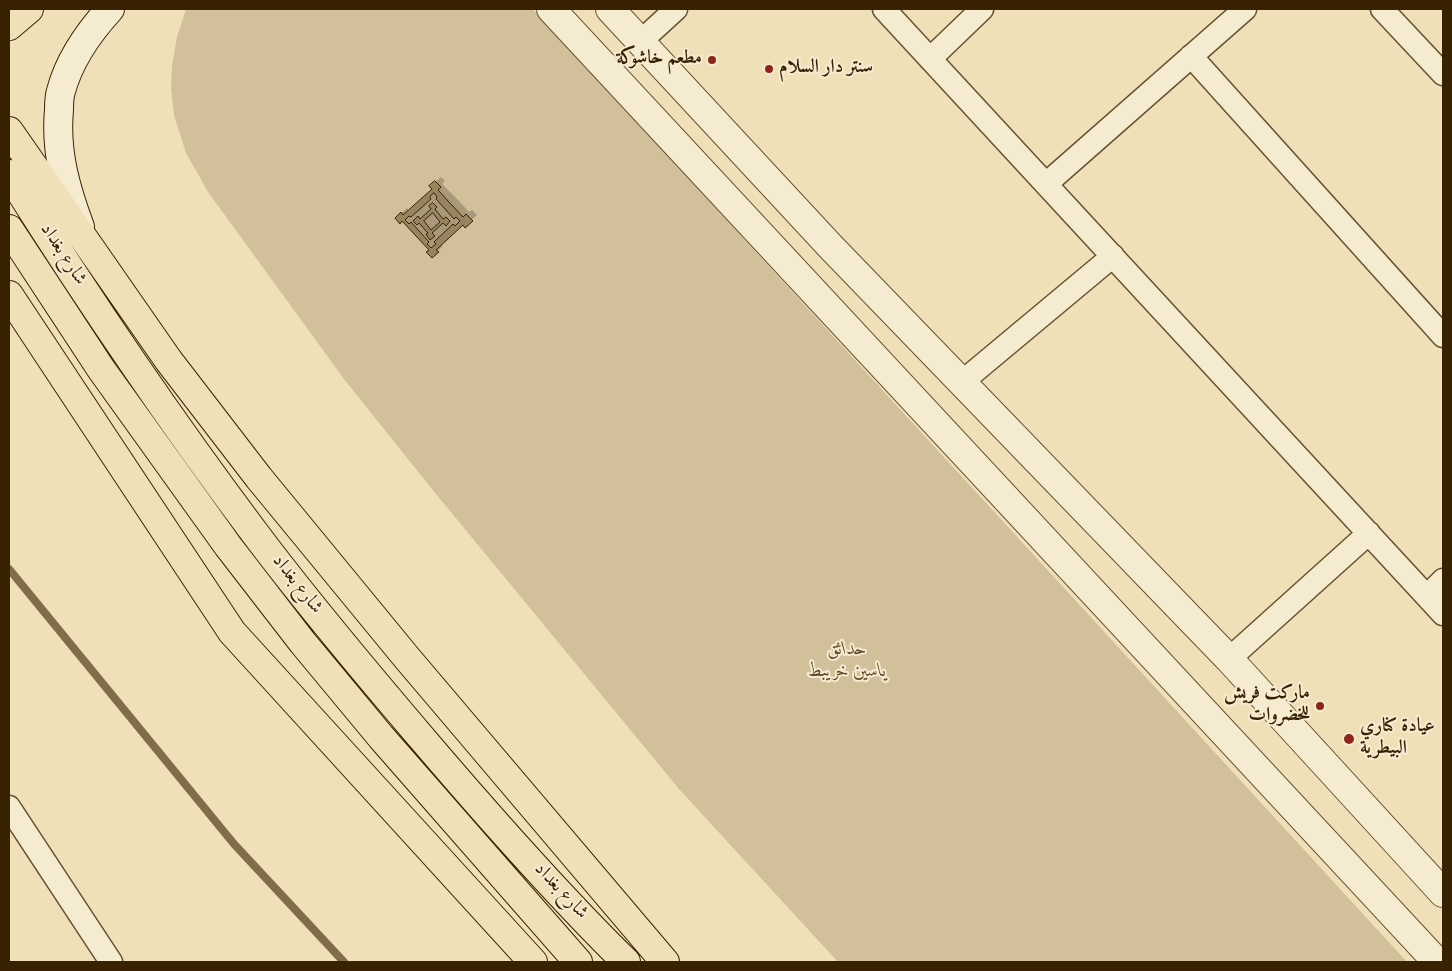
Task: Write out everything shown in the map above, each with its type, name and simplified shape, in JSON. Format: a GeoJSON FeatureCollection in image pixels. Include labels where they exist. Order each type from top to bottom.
{"type":"FeatureCollection","features":[{"type":"Feature","properties":{"kind":"main road"},"geometry":{"type":"LineString","coordinates":[[9,26],[29,9]]}},
{"type":"Feature","properties":{"kind":"main road"},"geometry":{"type":"LineString","coordinates":[[9,131],[169,362],[266,486],[407,658],[665,962]]}},
{"type":"Feature","properties":{"kind":"main road","name":"شارع بغداد"},"geometry":{"type":"LineString","coordinates":[[9,174],[120,344],[186,439],[255,533],[327,625],[477,803],[626,962]]}},
{"type":"Feature","properties":{"kind":"main road","name":"شارع بغداد"},"geometry":{"type":"LineString","coordinates":[[9,229],[101,369],[228,546],[303,643],[454,822],[578,962]]}},
{"type":"Feature","properties":{"kind":"main road"},"geometry":{"type":"LineString","coordinates":[[10,298],[232,632],[533,962]]}},
{"type":"Feature","properties":{"kind":"street"},"geometry":{"type":"LineString","coordinates":[[85,240],[61,168],[58,143],[60,92],[84,42],[110,9]]}},
{"type":"Feature","properties":{"kind":"street"},"geometry":{"type":"LineString","coordinates":[[551,9],[1437,962]]}},
{"type":"Feature","properties":{"kind":"street"},"geometry":{"type":"LineString","coordinates":[[610,9],[830,246],[1229,660],[1443,893]]}},
{"type":"Feature","properties":{"kind":"street"},"geometry":{"type":"LineString","coordinates":[[640,42],[676,9]]}},
{"type":"Feature","properties":{"kind":"street"},"geometry":{"type":"LineString","coordinates":[[884,9],[1443,614]]}},
{"type":"Feature","properties":{"kind":"street"},"geometry":{"type":"LineString","coordinates":[[930,59],[982,9]]}},
{"type":"Feature","properties":{"kind":"street"},"geometry":{"type":"LineString","coordinates":[[1046,184],[1245,9]]}},
{"type":"Feature","properties":{"kind":"street"},"geometry":{"type":"LineString","coordinates":[[1387,10],[1443,74]]}},
{"type":"Feature","properties":{"kind":"street"},"geometry":{"type":"LineString","coordinates":[[1191,56],[1443,336]]}},
{"type":"Feature","properties":{"kind":"street"},"geometry":{"type":"LineString","coordinates":[[799,276],[830,246]]}},
{"type":"Feature","properties":{"kind":"street"},"geometry":{"type":"LineString","coordinates":[[962,382],[1113,256]]}},
{"type":"Feature","properties":{"kind":"street"},"geometry":{"type":"LineString","coordinates":[[1229,660],[1369,533]]}},
{"type":"Feature","properties":{"kind":"street"},"geometry":{"type":"LineString","coordinates":[[1427,596],[1443,580]]}},
{"type":"Feature","properties":{"kind":"street"},"geometry":{"type":"LineString","coordinates":[[9,807],[111,962]]}},
{"type":"Feature","properties":{"kind":"green space","name":"حدائق ياسين خريبط"},"geometry":{"type":"Polygon","coordinates":[[[186,9],[533,9],[1407,962],[838,962],[679,789],[436,494],[344,379],[208,192],[186,153],[174,115],[171,88],[172,66],[177,37],[186,9]]]}},
{"type":"Feature","properties":{"kind":"building"},"geometry":{"type":"Polygon","coordinates":[[[435,181],[441,187],[438,190],[463,217],[466,214],[473,221],[465,228],[463,225],[436,250],[439,252],[432,258],[426,252],[429,250],[402,221],[400,224],[395,218],[401,212],[403,215],[432,189],[429,186],[435,181]]]}},
{"type":"Feature","properties":{"kind":"building"},"geometry":{"type":"Polygon","coordinates":[[[434,193],[437,197],[436,199],[454,219],[456,217],[460,221],[455,226],[453,224],[434,242],[436,244],[431,248],[427,244],[429,242],[411,222],[409,224],[405,220],[431,199],[430,197],[434,193]]]}},
{"type":"Feature","properties":{"kind":"building"},"geometry":{"type":"Polygon","coordinates":[[[433,203],[443,219],[446,217],[450,221],[446,226],[443,223],[432,233],[435,236],[430,240],[426,234],[428,233],[419,223],[417,225],[413,221],[418,216],[420,219],[431,209],[429,206],[433,203]]]}},
{"type":"Feature","properties":{"kind":"building"},"geometry":{"type":"Polygon","coordinates":[[[433,213],[440,222],[431,230],[424,221],[433,213]]]}},
{"type":"Feature","properties":{"kind":"waterway"},"geometry":{"type":"LineString","coordinates":[[9,569],[234,844],[344,962]]}},
{"type":"Feature","properties":{"kind":"place","name":"مطعم خاشوكة"},"geometry":{"type":"Point","coordinates":[712,60]}},
{"type":"Feature","properties":{"kind":"place","name":"سنتر دار السلام"},"geometry":{"type":"Point","coordinates":[769,69]}},
{"type":"Feature","properties":{"kind":"place","name":"ماركت فريش للخضروات"},"geometry":{"type":"Point","coordinates":[1320,706]}},
{"type":"Feature","properties":{"kind":"place","name":"عيادة كناري البيطرية"},"geometry":{"type":"Point","coordinates":[1349,739]}}]}
